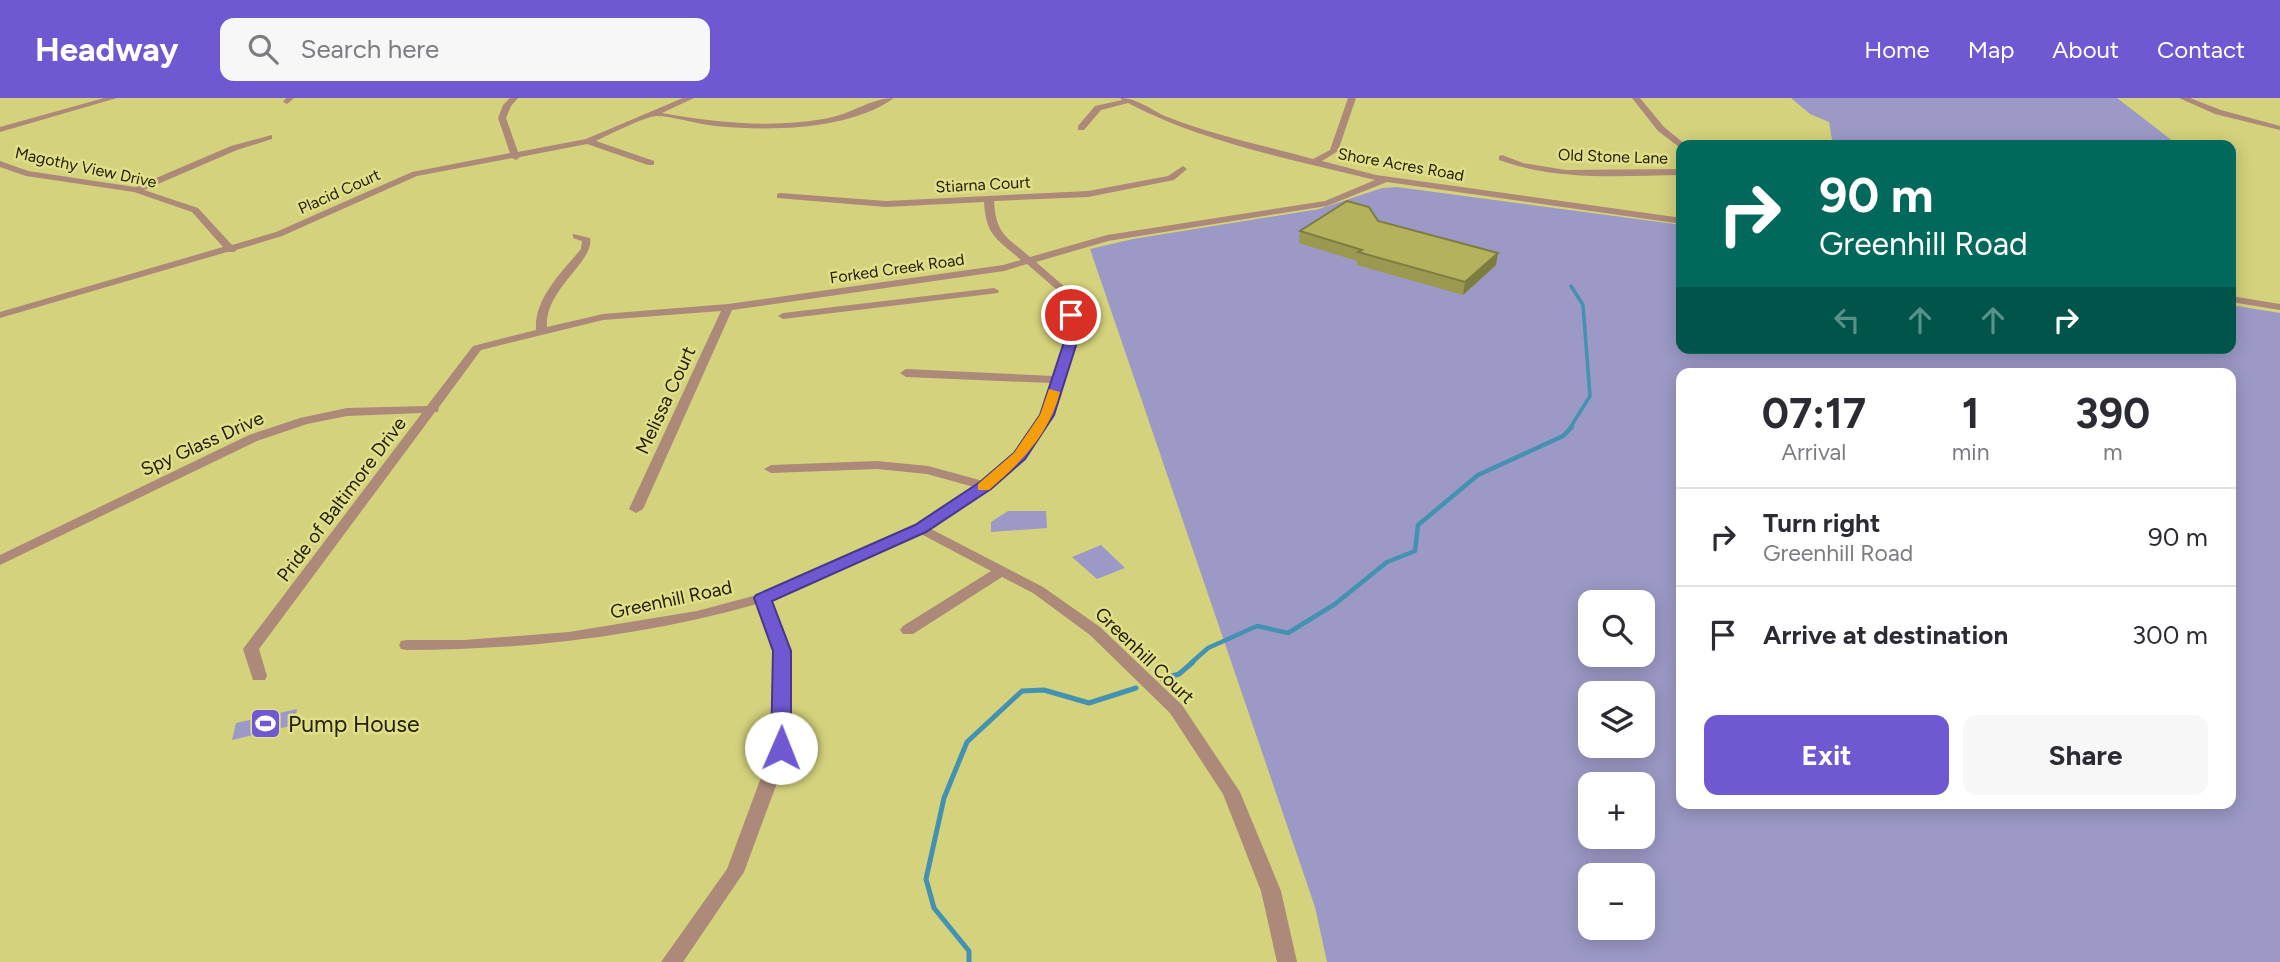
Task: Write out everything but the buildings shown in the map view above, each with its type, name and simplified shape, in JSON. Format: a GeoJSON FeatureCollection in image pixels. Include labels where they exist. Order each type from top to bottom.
{"type":"FeatureCollection","features":[{"type":"Feature","properties":{"kind":"street"},"geometry":{"type":"LineString","coordinates":[[0,130],[113,98]]}},
{"type":"Feature","properties":{"kind":"street"},"geometry":{"type":"LineString","coordinates":[[514,98],[507,105],[502,118],[516,157]]}},
{"type":"Feature","properties":{"kind":"street","name":"Placid Court"},"geometry":{"type":"LineString","coordinates":[[0,315],[279,234],[415,174],[516,157],[588,141],[690,98]]}},
{"type":"Feature","properties":{"kind":"street"},"geometry":{"type":"LineString","coordinates":[[655,114],[712,123],[763,126],[844,117],[890,98]]}},
{"type":"Feature","properties":{"kind":"street"},"geometry":{"type":"LineString","coordinates":[[1312,163],[1334,151],[1352,98]]}},
{"type":"Feature","properties":{"kind":"street"},"geometry":{"type":"LineString","coordinates":[[1636,98],[1661,128],[1676,140]]}},
{"type":"Feature","properties":{"kind":"street"},"geometry":{"type":"LineString","coordinates":[[2183,98],[2218,112],[2280,128]]}},
{"type":"Feature","properties":{"kind":"street"},"geometry":{"type":"LineString","coordinates":[[1081,128],[1098,108],[1126,99]]}},
{"type":"Feature","properties":{"kind":"street","name":"Shore Acres Road"},"geometry":{"type":"LineString","coordinates":[[1126,99],[1164,119],[1198,131],[1380,179],[1676,219]]}},
{"type":"Feature","properties":{"kind":"street"},"geometry":{"type":"LineString","coordinates":[[136,190],[234,148],[269,137]]}},
{"type":"Feature","properties":{"kind":"street"},"geometry":{"type":"LineString","coordinates":[[588,141],[651,163]]}},
{"type":"Feature","properties":{"kind":"street","name":"Old Stone Lane"},"geometry":{"type":"LineString","coordinates":[[1502,158],[1514,164],[1577,172],[1676,172]]}},
{"type":"Feature","properties":{"kind":"street","name":"Magothy View Drive"},"geometry":{"type":"LineString","coordinates":[[0,164],[26,173],[136,190],[195,210],[231,250]]}},
{"type":"Feature","properties":{"kind":"street","name":"Stiarna Court"},"geometry":{"type":"LineString","coordinates":[[780,197],[886,204],[1088,194],[1145,184],[1171,177],[1183,169]]}},
{"type":"Feature","properties":{"kind":"street","name":"Forked Creek Road"},"geometry":{"type":"LineString","coordinates":[[477,348],[603,317],[728,307],[1004,268],[1107,238],[1318,203],[1352,194],[1380,179]]}},
{"type":"Feature","properties":{"kind":"street","name":"Greenhill Road"},"geometry":{"type":"LineString","coordinates":[[407,645],[475,644],[619,630],[697,616],[762,598],[921,529],[985,486],[1020,456],[1047,415],[1072,336],[1069,295],[996,233],[990,221],[989,200]]}},
{"type":"Feature","properties":{"kind":"street"},"geometry":{"type":"LineString","coordinates":[[542,331],[540,321],[548,301],[586,249],[587,240],[576,236]]}},
{"type":"Feature","properties":{"kind":"street"},"geometry":{"type":"LineString","coordinates":[[866,289],[869,306]]}},
{"type":"Feature","properties":{"kind":"street"},"geometry":{"type":"LineString","coordinates":[[783,316],[994,291]]}},
{"type":"Feature","properties":{"kind":"street"},"geometry":{"type":"LineString","coordinates":[[2236,300],[2280,306]]}},
{"type":"Feature","properties":{"kind":"street","name":"Melissa Court"},"geometry":{"type":"LineString","coordinates":[[636,509],[728,307]]}},
{"type":"Feature","properties":{"kind":"street","name":"Pride of Baltimore Drive"},"geometry":{"type":"LineString","coordinates":[[259,676],[251,649],[434,409],[477,348]]}},
{"type":"Feature","properties":{"kind":"street"},"geometry":{"type":"LineString","coordinates":[[906,373],[1057,380]]}},
{"type":"Feature","properties":{"kind":"street","name":"Spy Glass Drive"},"geometry":{"type":"LineString","coordinates":[[0,561],[253,438],[304,421],[346,412],[434,409]]}},
{"type":"Feature","properties":{"kind":"street"},"geometry":{"type":"LineString","coordinates":[[771,469],[877,465],[928,470],[985,486]]}},
{"type":"Feature","properties":{"kind":"street","name":"Greenhill Court"},"geometry":{"type":"LineString","coordinates":[[921,529],[1038,590],[1095,631],[1176,709],[1231,792],[1270,891],[1287,962]]}},
{"type":"Feature","properties":{"kind":"street"},"geometry":{"type":"LineString","coordinates":[[908,630],[1000,572]]}},
{"type":"Feature","properties":{"kind":"street"},"geometry":{"type":"LineString","coordinates":[[671,962],[735,872],[781,748],[782,651],[762,598]]}},
{"type":"Feature","properties":{"kind":"shaded area"},"geometry":{"type":"Polygon","coordinates":[[[1791,98],[2117,98],[2172,140],[1832,140],[1829,122],[1810,114],[1791,98]]]}},
{"type":"Feature","properties":{"kind":"shaded area"},"geometry":{"type":"Polygon","coordinates":[[[1397,187],[1676,224],[1676,354],[2236,354],[2236,306],[2280,313],[2280,962],[1327,962],[1315,907],[1090,249],[1133,239],[1319,209],[1382,188],[1397,187]]]}},
{"type":"Feature","properties":{"kind":"shaded area"},"geometry":{"type":"Polygon","coordinates":[[[1008,511],[1046,511],[1047,528],[991,532],[991,522],[1008,511]]]}},
{"type":"Feature","properties":{"kind":"shaded area"},"geometry":{"type":"Polygon","coordinates":[[[1101,545],[1125,568],[1097,579],[1072,557],[1101,545]]]}},
{"type":"Feature","properties":{"kind":"shaded area","name":"Pump House"},"geometry":{"type":"Polygon","coordinates":[[[297,709],[294,725],[232,740],[236,723],[297,709]]]}},
{"type":"Feature","properties":{"kind":"waterway"},"geometry":{"type":"LineString","coordinates":[[1570,428],[1590,396],[1583,305],[1571,286]]}},
{"type":"Feature","properties":{"kind":"waterway"},"geometry":{"type":"LineString","coordinates":[[1191,663],[1208,648],[1257,626],[1288,633],[1335,604],[1387,562],[1415,551],[1418,525],[1478,475],[1563,436],[1572,427]]}},
{"type":"Feature","properties":{"kind":"waterway"},"geometry":{"type":"LineString","coordinates":[[1162,679],[1179,674],[1193,662]]}},
{"type":"Feature","properties":{"kind":"waterway"},"geometry":{"type":"LineString","coordinates":[[969,962],[969,951],[934,908],[926,879],[944,798],[967,742],[1022,691],[1044,690],[1089,703],[1136,688]]}},
{"type":"Feature","properties":{"kind":"slow traffic"},"geometry":{"type":"LineString","coordinates":[[983,487],[1020,456],[1047,415],[1053,392]]}},
{"type":"Feature","properties":{"kind":"place","name":"Pump House"},"geometry":{"type":"Point","coordinates":[265,724]}},
{"type":"Feature","properties":{"kind":"route"},"geometry":{"type":"LineString","coordinates":[[781,748],[782,651],[762,598],[921,529],[985,486],[1020,456],[1047,415],[1072,336],[1071,315]]}}]}
